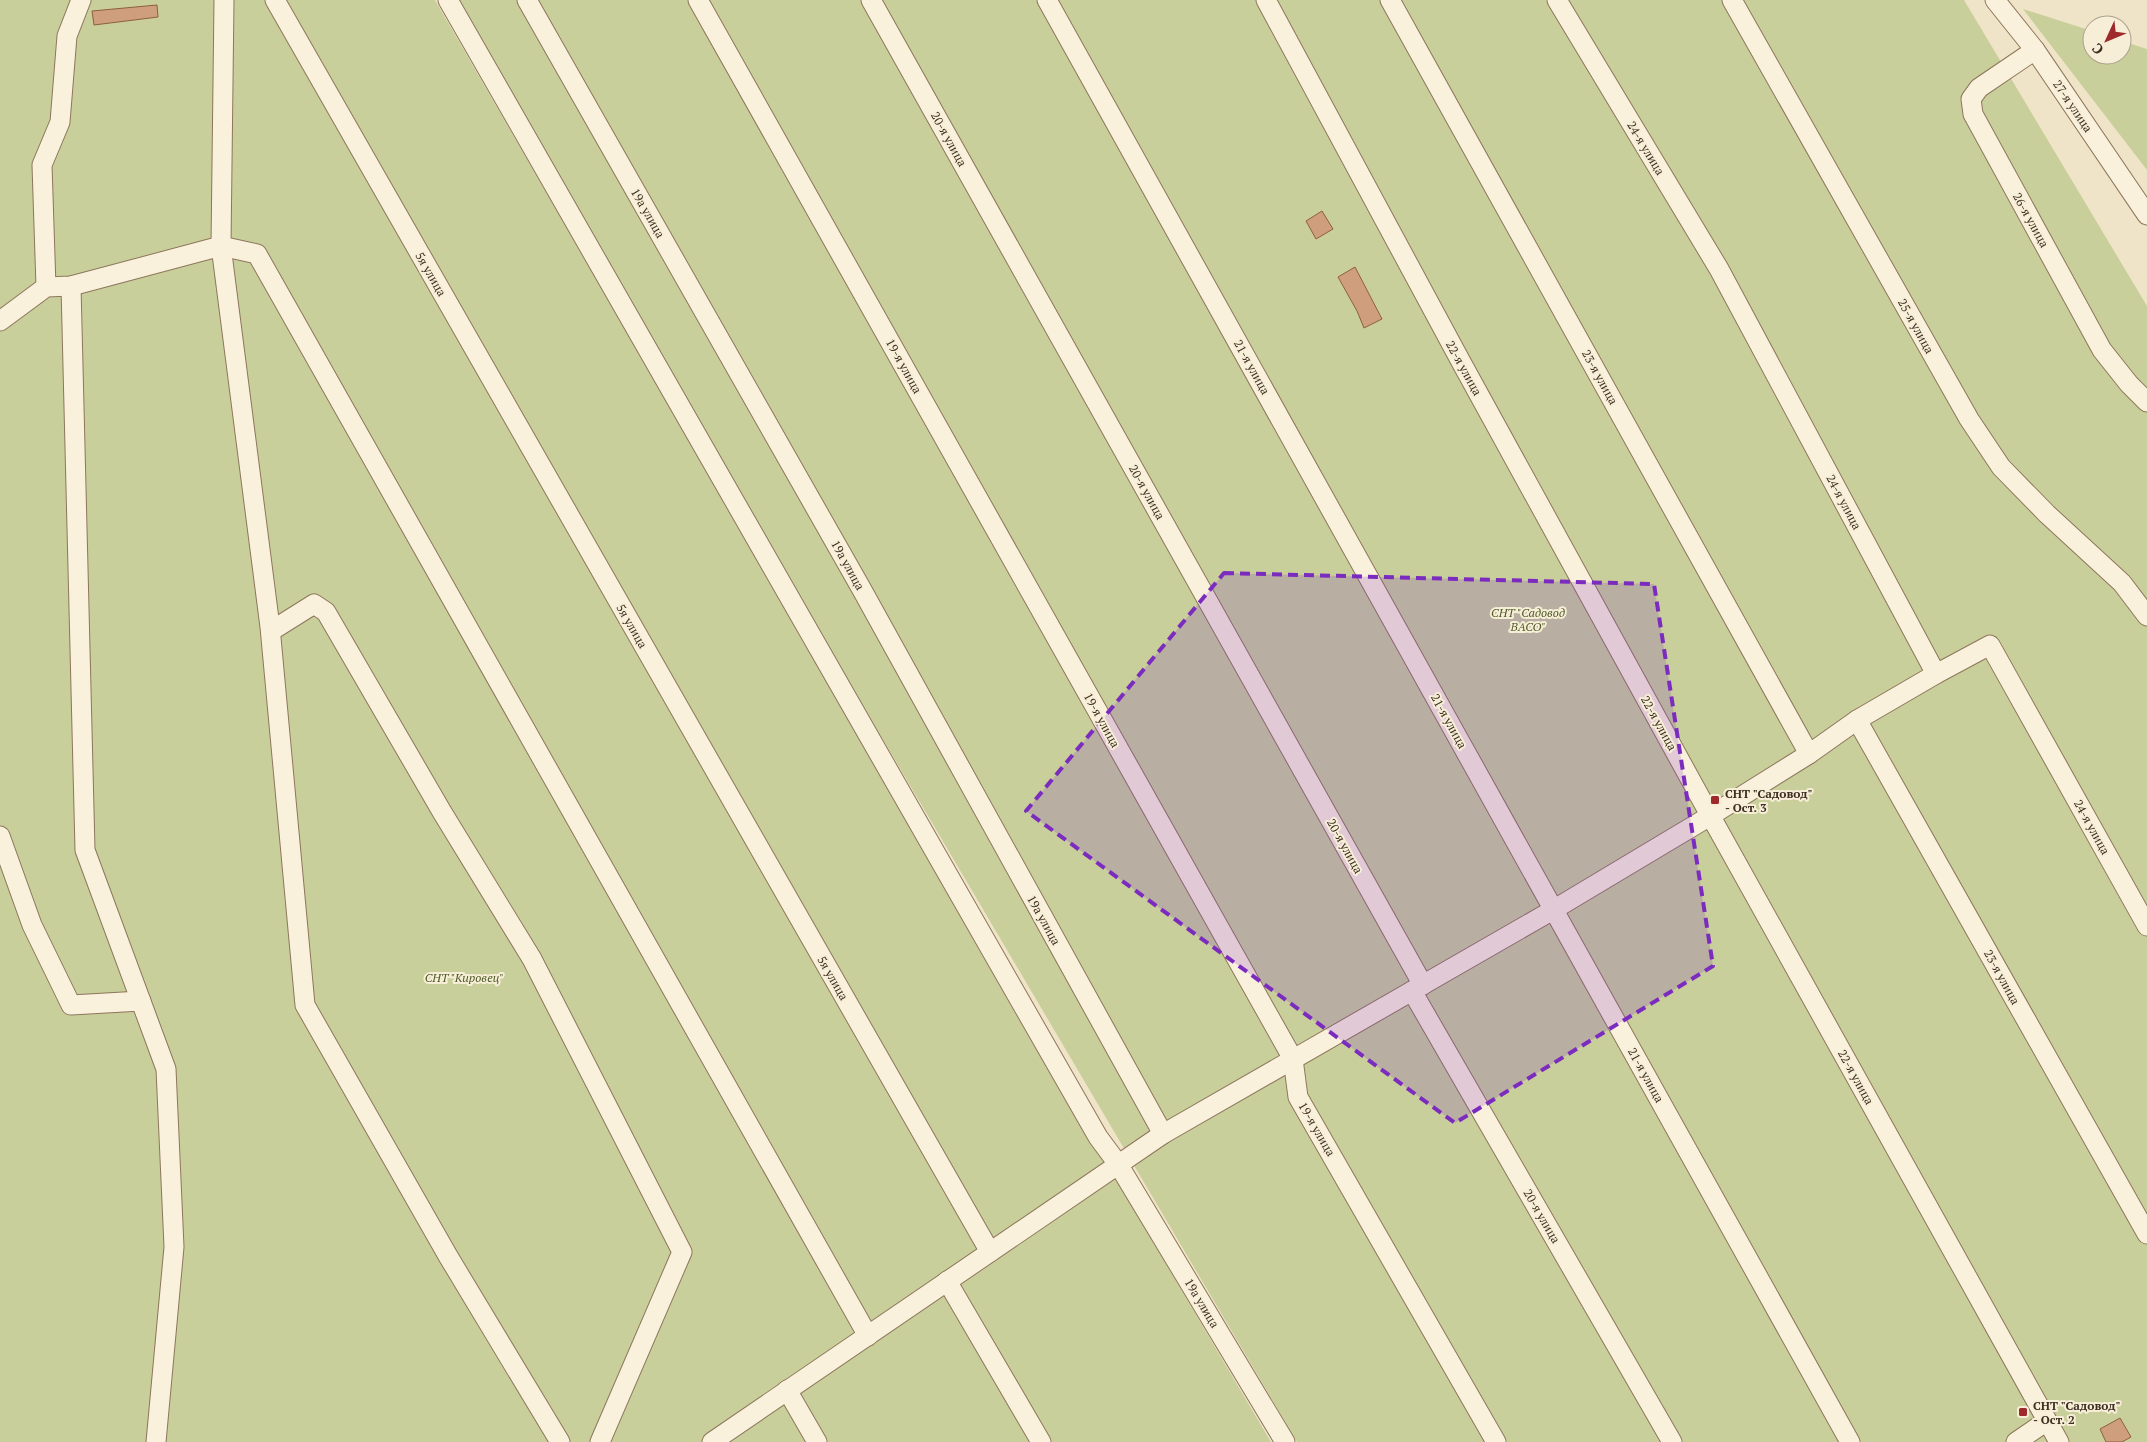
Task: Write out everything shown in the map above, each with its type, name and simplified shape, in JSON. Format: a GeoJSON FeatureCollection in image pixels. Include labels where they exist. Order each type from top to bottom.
{"type":"FeatureCollection","features":[{"type":"Feature","properties":{"kind":"street"},"geometry":{"type":"LineString","coordinates":[[46,287],[42,166],[60,122],[67,36],[81,0]]}},
{"type":"Feature","properties":{"kind":"street"},"geometry":{"type":"LineString","coordinates":[[224,0],[221,246],[271,631],[305,1005],[448,1256],[560,1442]]}},
{"type":"Feature","properties":{"kind":"street","name":"5я улица"},"geometry":{"type":"LineString","coordinates":[[274,0],[990,1252]]}},
{"type":"Feature","properties":{"kind":"street","name":"19а улица"},"geometry":{"type":"LineString","coordinates":[[448,0],[1098,1137],[1118,1164],[1285,1442]]}},
{"type":"Feature","properties":{"kind":"street","name":"19а улица"},"geometry":{"type":"LineString","coordinates":[[528,0],[866,597],[1163,1134]]}},
{"type":"Feature","properties":{"kind":"street","name":"19-я улица"},"geometry":{"type":"LineString","coordinates":[[698,0],[1293,1059],[1298,1097],[1496,1442]]}},
{"type":"Feature","properties":{"kind":"street","name":"20-я улица"},"geometry":{"type":"LineString","coordinates":[[871,0],[1417,988],[1672,1442]]}},
{"type":"Feature","properties":{"kind":"street","name":"21-я улица"},"geometry":{"type":"LineString","coordinates":[[1047,0],[1850,1442]]}},
{"type":"Feature","properties":{"kind":"street","name":"22-я улица"},"geometry":{"type":"LineString","coordinates":[[1266,0],[1460,360],[1710,816],[2059,1442]]}},
{"type":"Feature","properties":{"kind":"street","name":"23-я улица"},"geometry":{"type":"LineString","coordinates":[[1390,0],[1809,754]]}},
{"type":"Feature","properties":{"kind":"street","name":"24-я улица"},"geometry":{"type":"LineString","coordinates":[[1557,0],[1719,269],[1936,674],[1990,645],[2147,926]]}},
{"type":"Feature","properties":{"kind":"street","name":"25-я улица"},"geometry":{"type":"LineString","coordinates":[[1732,0],[1969,419],[2001,467],[2047,514],[2122,583],[2147,616]]}},
{"type":"Feature","properties":{"kind":"street","name":"27-я улица"},"geometry":{"type":"LineString","coordinates":[[1995,0],[2035,50],[2147,215]]}},
{"type":"Feature","properties":{"kind":"street","name":"26-я улица"},"geometry":{"type":"LineString","coordinates":[[2035,50],[1979,88],[1971,99],[1973,114],[2102,350],[2128,384],[2147,402]]}},
{"type":"Feature","properties":{"kind":"street"},"geometry":{"type":"LineString","coordinates":[[0,321],[46,287],[70,286],[221,246],[257,254],[868,1336]]}},
{"type":"Feature","properties":{"kind":"street"},"geometry":{"type":"LineString","coordinates":[[70,286],[85,850],[166,1069],[174,1247],[156,1442]]}},
{"type":"Feature","properties":{"kind":"street"},"geometry":{"type":"LineString","coordinates":[[271,631],[314,604],[326,612],[442,812],[532,959],[682,1252],[600,1442]]}},
{"type":"Feature","properties":{"kind":"street"},"geometry":{"type":"LineString","coordinates":[[712,1442],[1163,1134],[1553,910],[1710,816],[1809,754],[1858,720],[1936,674]]}},
{"type":"Feature","properties":{"kind":"street","name":"23-я улица"},"geometry":{"type":"LineString","coordinates":[[1858,720],[2147,1234]]}},
{"type":"Feature","properties":{"kind":"street"},"geometry":{"type":"LineString","coordinates":[[0,836],[32,925],[71,1005],[140,1001]]}},
{"type":"Feature","properties":{"kind":"street"},"geometry":{"type":"LineString","coordinates":[[947,1281],[1041,1442]]}},
{"type":"Feature","properties":{"kind":"street"},"geometry":{"type":"LineString","coordinates":[[787,1390],[817,1442]]}},
{"type":"Feature","properties":{"kind":"street"},"geometry":{"type":"LineString","coordinates":[[2016,1442],[2047,1421]]}},
{"type":"Feature","properties":{"kind":"highlighted area"},"geometry":{"type":"Polygon","coordinates":[[[1224,573],[1654,584],[1713,966],[1455,1123],[1026,811],[1224,573]]]}},
{"type":"Feature","properties":{"kind":"green space","name":"СНТ \"Кировец\""},"geometry":{"type":"Polygon","coordinates":[[[0,0],[435,0],[1107,1164],[1271,1442],[0,1442],[0,0]]]}},
{"type":"Feature","properties":{"kind":"green space","name":"СНТ \"Садовод ВАСО\""},"geometry":{"type":"Polygon","coordinates":[[[447,0],[1964,0],[2147,306],[2147,1442],[1297,1442],[447,0]]]}},
{"type":"Feature","properties":{"kind":"green space"},"geometry":{"type":"Polygon","coordinates":[[[2023,9],[2082,28],[2082,65],[2132,65],[2132,44],[2147,49],[2147,170],[2023,9]]]}},
{"type":"Feature","properties":{"kind":"building"},"geometry":{"type":"Polygon","coordinates":[[[157,5],[158,17],[94,25],[92,11],[157,5]]]}},
{"type":"Feature","properties":{"kind":"building"},"geometry":{"type":"Polygon","coordinates":[[[1322,211],[1333,229],[1316,239],[1306,221],[1322,211]]]}},
{"type":"Feature","properties":{"kind":"building"},"geometry":{"type":"Polygon","coordinates":[[[1355,267],[1382,319],[1364,328],[1338,277],[1355,267]]]}},
{"type":"Feature","properties":{"kind":"building"},"geometry":{"type":"Polygon","coordinates":[[[2120,1418],[2131,1437],[2122,1442],[2106,1442],[2100,1429],[2120,1418]]]}},
{"type":"Feature","properties":{"kind":"place","name":"СНТ \"Садовод\" - Ост. 3"},"geometry":{"type":"Point","coordinates":[1715,800]}},
{"type":"Feature","properties":{"kind":"place","name":"СНТ \"Садовод\" - Ост. 2"},"geometry":{"type":"Point","coordinates":[2023,1412]}}]}
